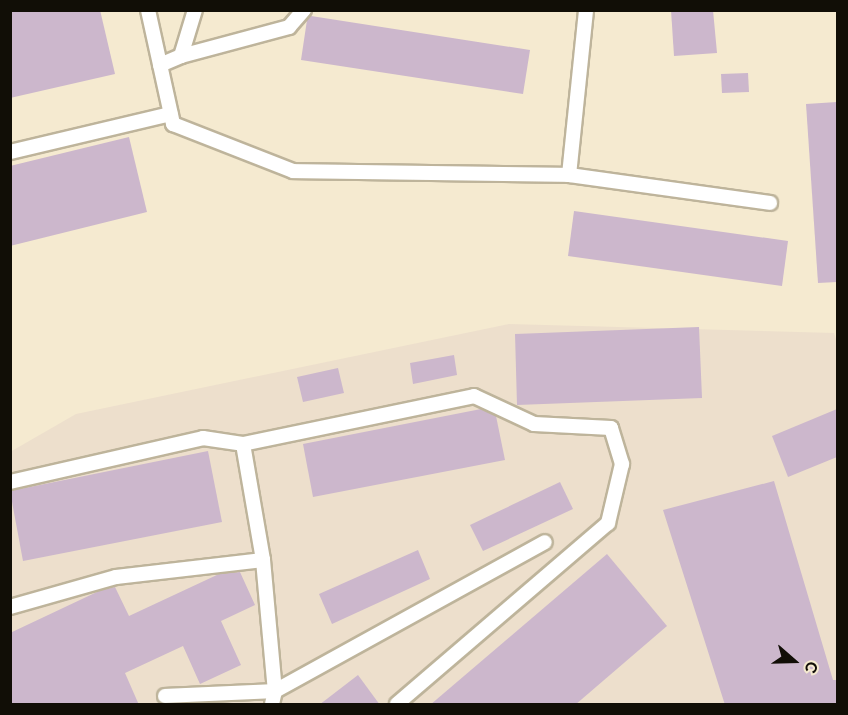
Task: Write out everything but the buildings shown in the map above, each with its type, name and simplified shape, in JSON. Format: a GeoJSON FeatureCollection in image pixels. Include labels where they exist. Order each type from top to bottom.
{"type":"FeatureCollection","features":[{"type":"Feature","properties":{"kind":"lane"},"geometry":{"type":"LineString","coordinates":[[148,10],[173,124],[293,171],[569,175],[770,203]]}},
{"type":"Feature","properties":{"kind":"lane"},"geometry":{"type":"LineString","coordinates":[[181,56],[195,10]]}},
{"type":"Feature","properties":{"kind":"lane"},"geometry":{"type":"LineString","coordinates":[[160,65],[181,56],[289,27],[304,10]]}},
{"type":"Feature","properties":{"kind":"lane"},"geometry":{"type":"LineString","coordinates":[[569,175],[586,10]]}},
{"type":"Feature","properties":{"kind":"lane"},"geometry":{"type":"LineString","coordinates":[[10,152],[171,114]]}},
{"type":"Feature","properties":{"kind":"lane"},"geometry":{"type":"LineString","coordinates":[[10,482],[202,438],[243,444],[474,396],[534,424],[611,428],[622,464],[608,523],[397,705]]}},
{"type":"Feature","properties":{"kind":"lane"},"geometry":{"type":"LineString","coordinates":[[243,444],[263,560],[274,698]]}},
{"type":"Feature","properties":{"kind":"lane"},"geometry":{"type":"LineString","coordinates":[[165,696],[274,698],[545,542]]}},
{"type":"Feature","properties":{"kind":"lane"},"geometry":{"type":"LineString","coordinates":[[10,607],[116,577],[263,560]]}},
{"type":"Feature","properties":{"kind":"shaded area"},"geometry":{"type":"Polygon","coordinates":[[[509,324],[834,333],[838,345],[837,704],[11,704],[10,452],[76,414],[509,324]]]}}]}
